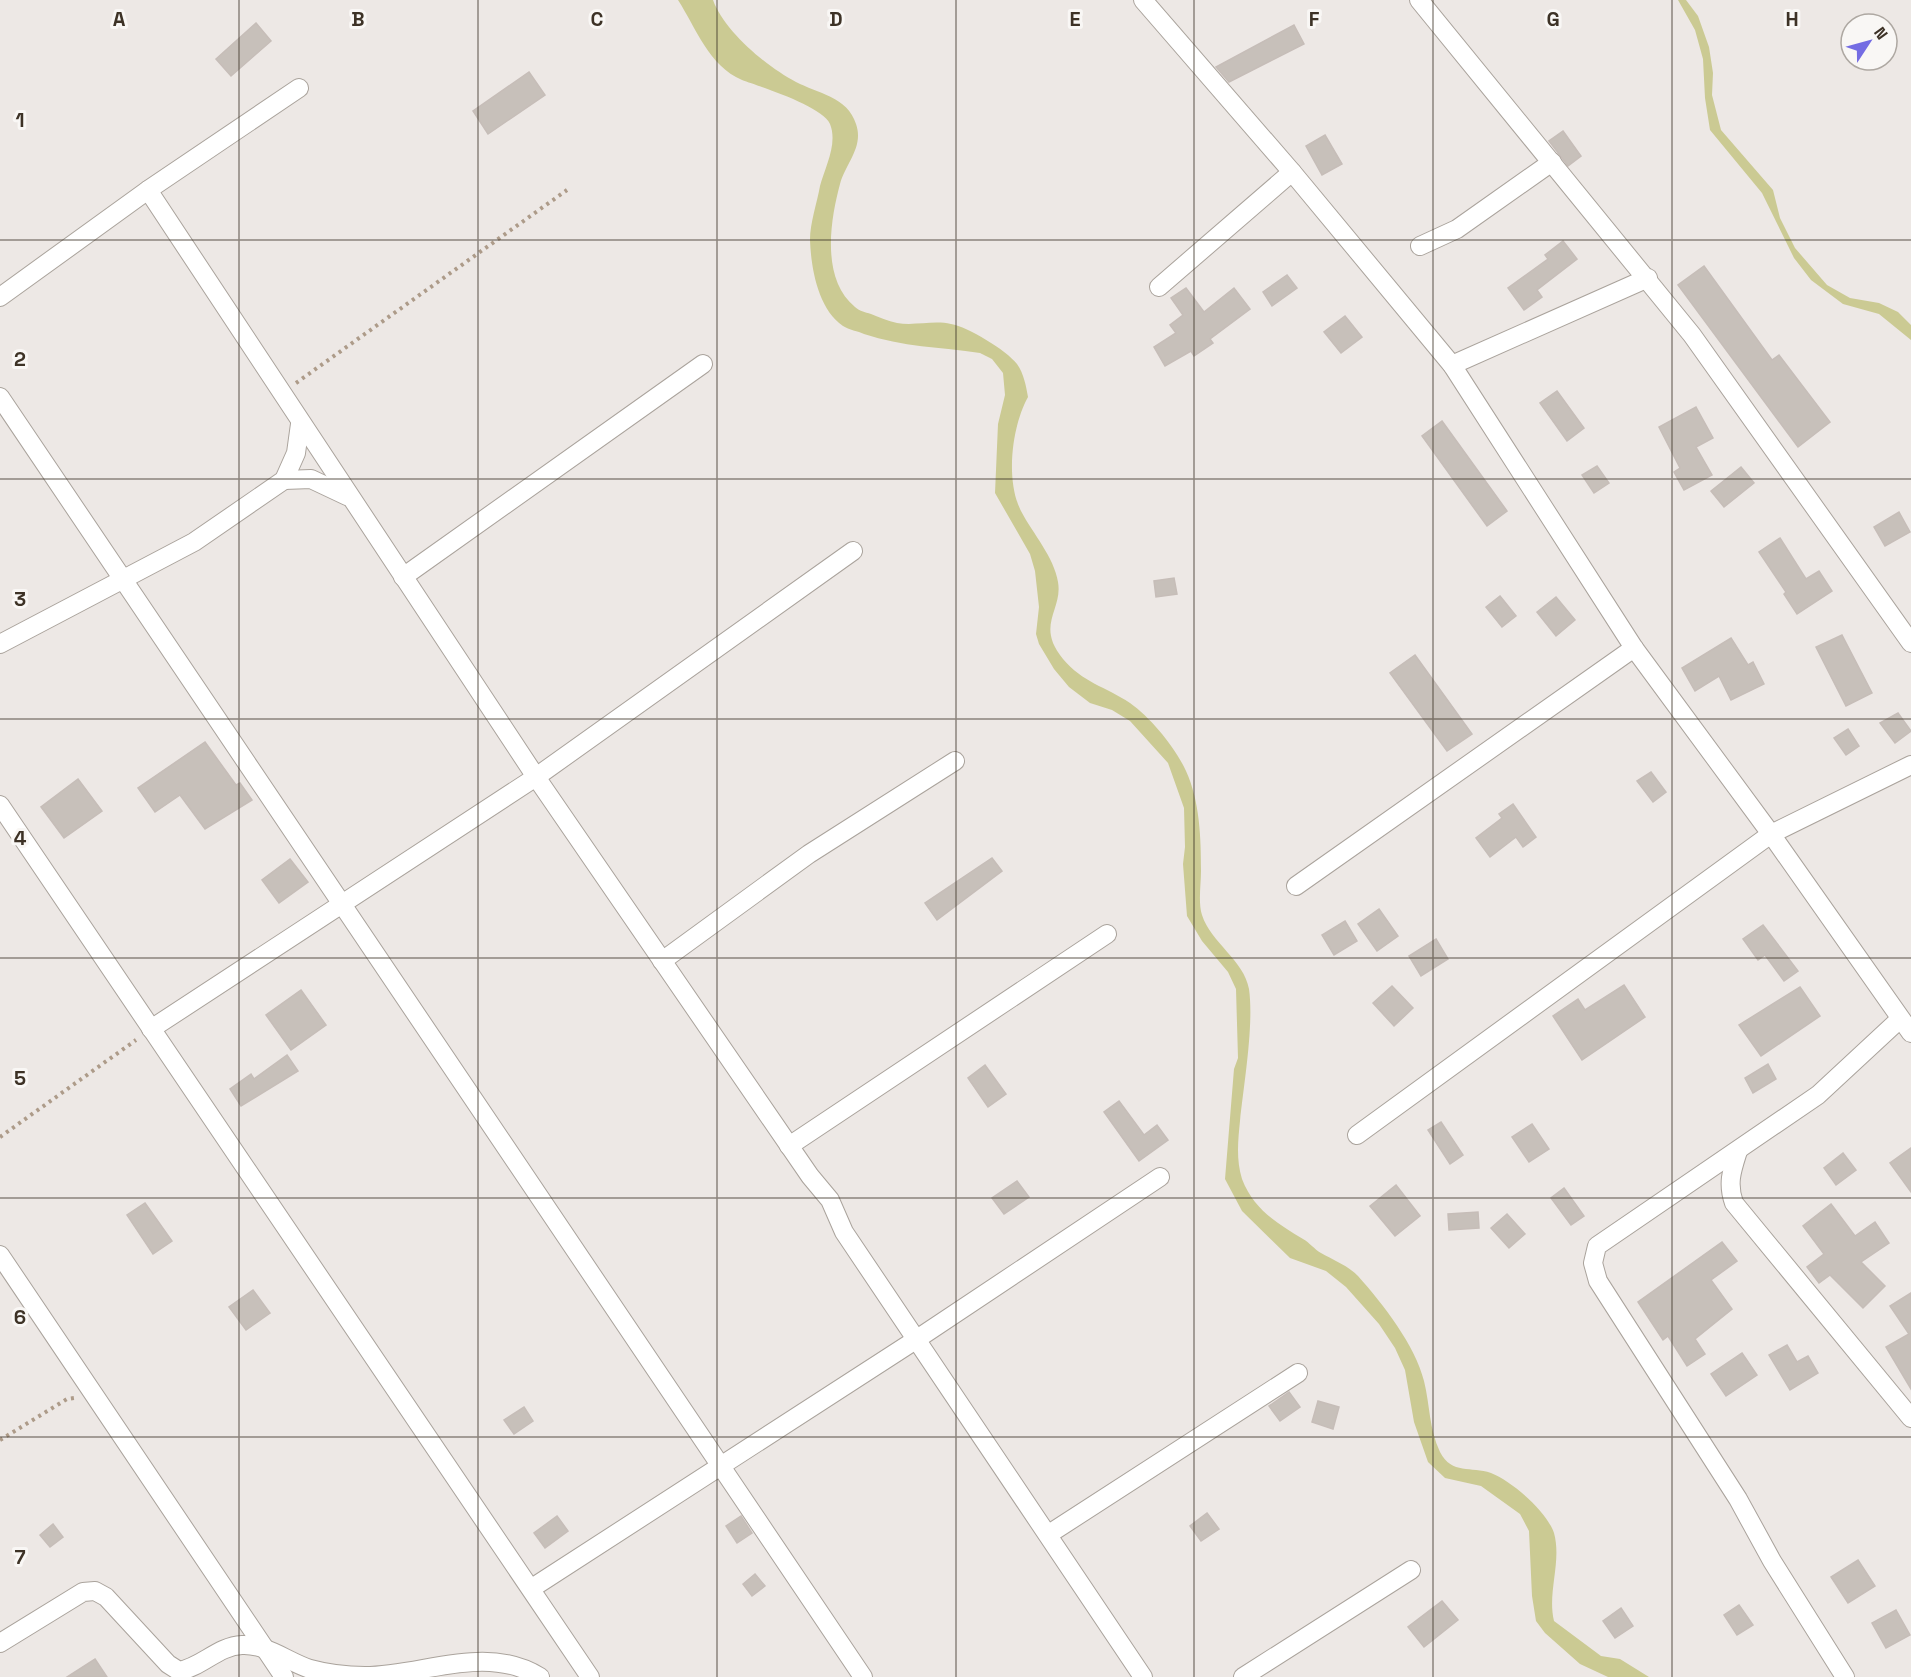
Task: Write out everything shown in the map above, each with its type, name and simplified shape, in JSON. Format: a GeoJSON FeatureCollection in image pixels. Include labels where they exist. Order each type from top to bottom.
{"type":"FeatureCollection","features":[{"type":"Feature","properties":{"kind":"street"},"geometry":{"type":"LineString","coordinates":[[1143,0],[1292,172],[1452,365],[1634,648],[1771,834],[1906,1026],[1818,1095],[1597,1246],[1593,1263],[1598,1281],[1737,1500],[1772,1561],[1845,1677]]}},
{"type":"Feature","properties":{"kind":"street"},"geometry":{"type":"LineString","coordinates":[[1419,0],[1648,278],[1737,396],[1911,643]]}},
{"type":"Feature","properties":{"kind":"street"},"geometry":{"type":"LineString","coordinates":[[0,297],[148,190],[299,88]]}},
{"type":"Feature","properties":{"kind":"street"},"geometry":{"type":"LineString","coordinates":[[1420,246],[1457,230],[1552,162]]}},
{"type":"Feature","properties":{"kind":"street"},"geometry":{"type":"LineString","coordinates":[[1159,287],[1292,172]]}},
{"type":"Feature","properties":{"kind":"street"},"geometry":{"type":"LineString","coordinates":[[148,190],[300,424],[536,777],[789,1146],[830,1200],[844,1232],[1143,1677]]}},
{"type":"Feature","properties":{"kind":"street"},"geometry":{"type":"LineString","coordinates":[[1452,365],[1648,278]]}},
{"type":"Feature","properties":{"kind":"street"},"geometry":{"type":"LineString","coordinates":[[403,577],[703,364]]}},
{"type":"Feature","properties":{"kind":"street"},"geometry":{"type":"LineString","coordinates":[[0,397],[863,1677]]}},
{"type":"Feature","properties":{"kind":"street"},"geometry":{"type":"LineString","coordinates":[[0,644],[220,526],[284,480],[296,453],[300,424]]}},
{"type":"Feature","properties":{"kind":"street"},"geometry":{"type":"LineString","coordinates":[[284,480],[311,480],[349,497]]}},
{"type":"Feature","properties":{"kind":"street"},"geometry":{"type":"LineString","coordinates":[[151,1029],[343,906],[536,777],[853,551]]}},
{"type":"Feature","properties":{"kind":"street"},"geometry":{"type":"LineString","coordinates":[[1296,886],[1634,648]]}},
{"type":"Feature","properties":{"kind":"street"},"geometry":{"type":"LineString","coordinates":[[662,961],[809,854],[955,761]]}},
{"type":"Feature","properties":{"kind":"street"},"geometry":{"type":"LineString","coordinates":[[1357,1135],[1771,834],[1911,765]]}},
{"type":"Feature","properties":{"kind":"street"},"geometry":{"type":"LineString","coordinates":[[0,805],[532,1588],[590,1677]]}},
{"type":"Feature","properties":{"kind":"street"},"geometry":{"type":"LineString","coordinates":[[789,1146],[1107,934]]}},
{"type":"Feature","properties":{"kind":"street"},"geometry":{"type":"LineString","coordinates":[[1738,1151],[1730,1176],[1730,1190],[1734,1203],[1911,1418]]}},
{"type":"Feature","properties":{"kind":"street"},"geometry":{"type":"LineString","coordinates":[[532,1588],[917,1339],[1160,1178]]}},
{"type":"Feature","properties":{"kind":"street"},"geometry":{"type":"LineString","coordinates":[[0,1255],[284,1677]]}},
{"type":"Feature","properties":{"kind":"street"},"geometry":{"type":"LineString","coordinates":[[1049,1534],[1298,1373]]}},
{"type":"Feature","properties":{"kind":"street"},"geometry":{"type":"LineString","coordinates":[[1243,1677],[1411,1570]]}},
{"type":"Feature","properties":{"kind":"street"},"geometry":{"type":"LineString","coordinates":[[0,1643],[82,1592],[95,1591],[106,1597],[168,1664],[179,1671],[192,1668],[225,1648],[262,1646],[309,1668],[336,1675],[396,1674],[458,1661],[494,1662],[531,1672],[540,1677]]}},
{"type":"Feature","properties":{"kind":"path"},"geometry":{"type":"LineString","coordinates":[[282,394],[567,190]]}},
{"type":"Feature","properties":{"kind":"path"},"geometry":{"type":"LineString","coordinates":[[0,1137],[151,1029]]}},
{"type":"Feature","properties":{"kind":"path"},"geometry":{"type":"LineString","coordinates":[[0,1440],[67,1399],[79,1397],[97,1401]]}},
{"type":"Feature","properties":{"kind":"shaded area"},"geometry":{"type":"Polygon","coordinates":[[[678,0],[713,0],[736,36],[760,58],[796,82],[831,97],[852,115],[858,132],[858,140],[840,184],[833,215],[831,249],[837,281],[844,295],[855,307],[897,323],[938,323],[958,326],[996,346],[1017,364],[1028,397],[1022,409],[1015,438],[1013,484],[1021,511],[1048,555],[1056,573],[1059,592],[1050,627],[1051,637],[1055,647],[1070,667],[1130,703],[1154,725],[1181,762],[1191,783],[1199,820],[1202,915],[1212,934],[1241,969],[1249,989],[1249,1037],[1238,1150],[1240,1172],[1247,1190],[1267,1215],[1354,1272],[1387,1312],[1406,1339],[1420,1367],[1434,1435],[1445,1459],[1456,1467],[1484,1471],[1499,1477],[1528,1498],[1544,1516],[1554,1533],[1556,1544],[1552,1599],[1554,1621],[1601,1656],[1620,1659],[1649,1677],[1608,1677],[1580,1664],[1545,1633],[1536,1621],[1532,1596],[1529,1531],[1520,1514],[1481,1486],[1445,1478],[1428,1462],[1414,1422],[1405,1370],[1395,1348],[1379,1324],[1346,1287],[1326,1271],[1290,1258],[1242,1211],[1225,1179],[1234,1069],[1238,1058],[1236,989],[1228,972],[1202,941],[1187,916],[1183,864],[1184,808],[1168,763],[1130,721],[1112,710],[1090,703],[1069,687],[1054,669],[1039,644],[1036,634],[1039,607],[1035,571],[1030,554],[995,493],[998,424],[1005,395],[1003,373],[992,359],[980,353],[878,338],[845,327],[834,319],[822,299],[814,275],[810,240],[820,186],[832,147],[830,124],[825,117],[804,104],[742,80],[721,66],[704,45],[678,0]]]}},
{"type":"Feature","properties":{"kind":"shaded area"},"geometry":{"type":"Polygon","coordinates":[[[1678,0],[1686,0],[1698,16],[1709,47],[1713,73],[1712,95],[1721,130],[1773,190],[1780,218],[1795,248],[1827,285],[1850,298],[1879,303],[1898,312],[1911,325],[1911,340],[1879,314],[1843,304],[1811,280],[1794,258],[1762,193],[1710,130],[1705,98],[1703,59],[1695,30],[1678,0]]]}},
{"type":"Feature","properties":{"kind":"building"},"geometry":{"type":"Polygon","coordinates":[[[256,23],[271,41],[231,76],[216,59],[256,23]]]}},
{"type":"Feature","properties":{"kind":"building"},"geometry":{"type":"Polygon","coordinates":[[[1294,25],[1304,44],[1229,82],[1216,67],[1294,25]]]}},
{"type":"Feature","properties":{"kind":"building"},"geometry":{"type":"Polygon","coordinates":[[[529,72],[545,95],[488,134],[473,111],[529,72]]]}},
{"type":"Feature","properties":{"kind":"building"},"geometry":{"type":"Polygon","coordinates":[[[1563,131],[1581,156],[1568,166],[1549,141],[1563,131]]]}},
{"type":"Feature","properties":{"kind":"building"},"geometry":{"type":"Polygon","coordinates":[[[1325,135],[1342,164],[1322,175],[1306,146],[1325,135]]]}},
{"type":"Feature","properties":{"kind":"building"},"geometry":{"type":"Polygon","coordinates":[[[1563,241],[1577,259],[1537,290],[1542,297],[1524,310],[1508,288],[1548,259],[1545,255],[1563,241]]]}},
{"type":"Feature","properties":{"kind":"building"},"geometry":{"type":"Polygon","coordinates":[[[1704,266],[1772,360],[1779,355],[1830,422],[1798,447],[1678,285],[1704,266]]]}},
{"type":"Feature","properties":{"kind":"building"},"geometry":{"type":"Polygon","coordinates":[[[1287,275],[1297,288],[1272,306],[1263,292],[1287,275]]]}},
{"type":"Feature","properties":{"kind":"building"},"geometry":{"type":"Polygon","coordinates":[[[1186,288],[1204,312],[1234,288],[1250,309],[1210,339],[1213,343],[1194,356],[1191,351],[1165,366],[1154,347],[1176,333],[1170,325],[1183,315],[1171,298],[1186,288]]]}},
{"type":"Feature","properties":{"kind":"building"},"geometry":{"type":"Polygon","coordinates":[[[1345,316],[1362,337],[1341,353],[1324,332],[1345,316]]]}},
{"type":"Feature","properties":{"kind":"building"},"geometry":{"type":"Polygon","coordinates":[[[1557,391],[1584,428],[1567,441],[1540,403],[1557,391]]]}},
{"type":"Feature","properties":{"kind":"building"},"geometry":{"type":"Polygon","coordinates":[[[1696,407],[1713,438],[1696,447],[1712,475],[1684,490],[1674,472],[1680,468],[1659,427],[1696,407]]]}},
{"type":"Feature","properties":{"kind":"building"},"geometry":{"type":"Polygon","coordinates":[[[1442,421],[1507,511],[1487,526],[1422,436],[1442,421]]]}},
{"type":"Feature","properties":{"kind":"building"},"geometry":{"type":"Polygon","coordinates":[[[1597,466],[1609,483],[1594,493],[1582,475],[1597,466]]]}},
{"type":"Feature","properties":{"kind":"building"},"geometry":{"type":"Polygon","coordinates":[[[1741,467],[1754,483],[1724,507],[1711,491],[1741,467]]]}},
{"type":"Feature","properties":{"kind":"building"},"geometry":{"type":"Polygon","coordinates":[[[1899,512],[1910,532],[1885,546],[1874,527],[1899,512]]]}},
{"type":"Feature","properties":{"kind":"building"},"geometry":{"type":"Polygon","coordinates":[[[1780,538],[1806,579],[1819,571],[1832,591],[1797,614],[1784,594],[1786,592],[1759,552],[1780,538]]]}},
{"type":"Feature","properties":{"kind":"building"},"geometry":{"type":"Polygon","coordinates":[[[1174,578],[1177,594],[1156,597],[1154,581],[1174,578]]]}},
{"type":"Feature","properties":{"kind":"building"},"geometry":{"type":"Polygon","coordinates":[[[1500,596],[1516,616],[1502,627],[1486,607],[1500,596]]]}},
{"type":"Feature","properties":{"kind":"building"},"geometry":{"type":"Polygon","coordinates":[[[1556,597],[1575,620],[1556,636],[1537,612],[1556,597]]]}},
{"type":"Feature","properties":{"kind":"building"},"geometry":{"type":"Polygon","coordinates":[[[1842,635],[1872,693],[1846,706],[1816,647],[1842,635]]]}},
{"type":"Feature","properties":{"kind":"building"},"geometry":{"type":"Polygon","coordinates":[[[1731,638],[1748,665],[1753,662],[1764,684],[1731,700],[1719,676],[1695,691],[1682,668],[1731,638]]]}},
{"type":"Feature","properties":{"kind":"building"},"geometry":{"type":"Polygon","coordinates":[[[1415,655],[1472,734],[1447,751],[1390,673],[1415,655]]]}},
{"type":"Feature","properties":{"kind":"building"},"geometry":{"type":"Polygon","coordinates":[[[1898,713],[1911,731],[1895,743],[1880,723],[1898,713]]]}},
{"type":"Feature","properties":{"kind":"building"},"geometry":{"type":"Polygon","coordinates":[[[1848,729],[1859,746],[1846,755],[1834,738],[1848,729]]]}},
{"type":"Feature","properties":{"kind":"building"},"geometry":{"type":"Polygon","coordinates":[[[205,742],[236,785],[240,783],[252,800],[205,829],[180,795],[155,812],[138,788],[205,742]]]}},
{"type":"Feature","properties":{"kind":"building"},"geometry":{"type":"Polygon","coordinates":[[[1651,772],[1666,792],[1653,802],[1637,781],[1651,772]]]}},
{"type":"Feature","properties":{"kind":"building"},"geometry":{"type":"Polygon","coordinates":[[[78,779],[102,811],[64,838],[41,807],[78,779]]]}},
{"type":"Feature","properties":{"kind":"building"},"geometry":{"type":"Polygon","coordinates":[[[1513,804],[1536,837],[1523,847],[1516,837],[1490,857],[1476,838],[1502,818],[1499,814],[1513,804]]]}},
{"type":"Feature","properties":{"kind":"building"},"geometry":{"type":"Polygon","coordinates":[[[992,858],[1002,871],[937,920],[925,903],[992,858]]]}},
{"type":"Feature","properties":{"kind":"building"},"geometry":{"type":"Polygon","coordinates":[[[290,859],[308,882],[279,903],[262,880],[290,859]]]}},
{"type":"Feature","properties":{"kind":"building"},"geometry":{"type":"Polygon","coordinates":[[[1379,909],[1398,936],[1377,951],[1358,924],[1379,909]]]}},
{"type":"Feature","properties":{"kind":"building"},"geometry":{"type":"Polygon","coordinates":[[[1345,921],[1357,941],[1334,955],[1322,935],[1345,921]]]}},
{"type":"Feature","properties":{"kind":"building"},"geometry":{"type":"Polygon","coordinates":[[[1763,925],[1798,971],[1784,981],[1765,955],[1758,960],[1743,939],[1763,925]]]}},
{"type":"Feature","properties":{"kind":"building"},"geometry":{"type":"Polygon","coordinates":[[[1436,939],[1448,959],[1421,976],[1409,956],[1436,939]]]}},
{"type":"Feature","properties":{"kind":"building"},"geometry":{"type":"Polygon","coordinates":[[[1624,985],[1645,1017],[1582,1060],[1553,1016],[1578,999],[1585,1010],[1624,985]]]}},
{"type":"Feature","properties":{"kind":"building"},"geometry":{"type":"Polygon","coordinates":[[[1392,986],[1413,1008],[1394,1026],[1373,1003],[1392,986]]]}},
{"type":"Feature","properties":{"kind":"building"},"geometry":{"type":"Polygon","coordinates":[[[1800,987],[1820,1016],[1761,1056],[1739,1025],[1800,987]]]}},
{"type":"Feature","properties":{"kind":"building"},"geometry":{"type":"Polygon","coordinates":[[[301,990],[326,1025],[291,1050],[266,1015],[301,990]]]}},
{"type":"Feature","properties":{"kind":"building"},"geometry":{"type":"Polygon","coordinates":[[[287,1055],[298,1071],[241,1106],[230,1089],[251,1074],[254,1079],[287,1055]]]}},
{"type":"Feature","properties":{"kind":"building"},"geometry":{"type":"Polygon","coordinates":[[[1768,1064],[1776,1079],[1753,1093],[1745,1078],[1768,1064]]]}},
{"type":"Feature","properties":{"kind":"building"},"geometry":{"type":"Polygon","coordinates":[[[985,1065],[1006,1094],[988,1107],[968,1078],[985,1065]]]}},
{"type":"Feature","properties":{"kind":"building"},"geometry":{"type":"Polygon","coordinates":[[[1119,1101],[1144,1135],[1157,1125],[1168,1140],[1139,1161],[1104,1112],[1119,1101]]]}},
{"type":"Feature","properties":{"kind":"building"},"geometry":{"type":"Polygon","coordinates":[[[1441,1122],[1463,1155],[1450,1164],[1428,1130],[1441,1122]]]}},
{"type":"Feature","properties":{"kind":"building"},"geometry":{"type":"Polygon","coordinates":[[[1532,1124],[1549,1149],[1529,1162],[1512,1137],[1532,1124]]]}},
{"type":"Feature","properties":{"kind":"building"},"geometry":{"type":"Polygon","coordinates":[[[1911,1148],[1911,1192],[1890,1163],[1911,1148]]]}},
{"type":"Feature","properties":{"kind":"building"},"geometry":{"type":"Polygon","coordinates":[[[1843,1153],[1856,1170],[1836,1185],[1824,1168],[1843,1153]]]}},
{"type":"Feature","properties":{"kind":"building"},"geometry":{"type":"Polygon","coordinates":[[[1017,1181],[1029,1197],[1004,1214],[992,1198],[1017,1181]]]}},
{"type":"Feature","properties":{"kind":"building"},"geometry":{"type":"Polygon","coordinates":[[[1396,1185],[1420,1216],[1395,1236],[1370,1206],[1396,1185]]]}},
{"type":"Feature","properties":{"kind":"building"},"geometry":{"type":"Polygon","coordinates":[[[1564,1188],[1584,1216],[1571,1225],[1551,1198],[1564,1188]]]}},
{"type":"Feature","properties":{"kind":"building"},"geometry":{"type":"Polygon","coordinates":[[[145,1203],[172,1241],[153,1254],[127,1215],[145,1203]]]}},
{"type":"Feature","properties":{"kind":"building"},"geometry":{"type":"Polygon","coordinates":[[[1831,1204],[1855,1236],[1875,1222],[1889,1243],[1861,1262],[1885,1286],[1863,1308],[1830,1275],[1819,1283],[1807,1267],[1824,1254],[1803,1226],[1831,1204]]]}},
{"type":"Feature","properties":{"kind":"building"},"geometry":{"type":"Polygon","coordinates":[[[1478,1212],[1479,1228],[1449,1230],[1448,1214],[1478,1212]]]}},
{"type":"Feature","properties":{"kind":"building"},"geometry":{"type":"Polygon","coordinates":[[[1507,1214],[1525,1234],[1509,1248],[1491,1228],[1507,1214]]]}},
{"type":"Feature","properties":{"kind":"building"},"geometry":{"type":"Polygon","coordinates":[[[1722,1242],[1737,1261],[1711,1280],[1732,1309],[1695,1339],[1705,1354],[1687,1366],[1668,1336],[1663,1340],[1638,1302],[1722,1242]]]}},
{"type":"Feature","properties":{"kind":"building"},"geometry":{"type":"Polygon","coordinates":[[[253,1290],[270,1313],[246,1330],[229,1307],[253,1290]]]}},
{"type":"Feature","properties":{"kind":"building"},"geometry":{"type":"Polygon","coordinates":[[[1911,1293],[1911,1389],[1886,1347],[1909,1334],[1890,1306],[1911,1293]]]}},
{"type":"Feature","properties":{"kind":"building"},"geometry":{"type":"Polygon","coordinates":[[[1787,1345],[1797,1362],[1808,1356],[1818,1373],[1790,1390],[1769,1355],[1787,1345]]]}},
{"type":"Feature","properties":{"kind":"building"},"geometry":{"type":"Polygon","coordinates":[[[1742,1353],[1757,1375],[1726,1396],[1711,1374],[1742,1353]]]}},
{"type":"Feature","properties":{"kind":"building"},"geometry":{"type":"Polygon","coordinates":[[[1289,1392],[1300,1407],[1280,1421],[1269,1406],[1289,1392]]]}},
{"type":"Feature","properties":{"kind":"building"},"geometry":{"type":"Polygon","coordinates":[[[1318,1401],[1339,1407],[1333,1429],[1312,1422],[1318,1401]]]}},
{"type":"Feature","properties":{"kind":"building"},"geometry":{"type":"Polygon","coordinates":[[[524,1407],[533,1421],[514,1434],[504,1420],[524,1407]]]}},
{"type":"Feature","properties":{"kind":"building"},"geometry":{"type":"Polygon","coordinates":[[[1207,1513],[1219,1529],[1201,1541],[1190,1526],[1207,1513]]]}},
{"type":"Feature","properties":{"kind":"building"},"geometry":{"type":"Polygon","coordinates":[[[557,1516],[568,1531],[545,1548],[534,1533],[557,1516]]]}},
{"type":"Feature","properties":{"kind":"building"},"geometry":{"type":"Polygon","coordinates":[[[741,1516],[752,1533],[737,1543],[726,1526],[741,1516]]]}},
{"type":"Feature","properties":{"kind":"building"},"geometry":{"type":"Polygon","coordinates":[[[53,1524],[63,1537],[50,1547],[40,1535],[53,1524]]]}},
{"type":"Feature","properties":{"kind":"building"},"geometry":{"type":"Polygon","coordinates":[[[1858,1560],[1875,1586],[1848,1603],[1831,1577],[1858,1560]]]}},
{"type":"Feature","properties":{"kind":"building"},"geometry":{"type":"Polygon","coordinates":[[[755,1574],[765,1586],[752,1596],[743,1584],[755,1574]]]}},
{"type":"Feature","properties":{"kind":"building"},"geometry":{"type":"Polygon","coordinates":[[[1442,1601],[1458,1620],[1424,1647],[1408,1627],[1442,1601]]]}},
{"type":"Feature","properties":{"kind":"building"},"geometry":{"type":"Polygon","coordinates":[[[1739,1605],[1753,1625],[1737,1635],[1724,1615],[1739,1605]]]}},
{"type":"Feature","properties":{"kind":"building"},"geometry":{"type":"Polygon","coordinates":[[[1621,1608],[1633,1626],[1615,1638],[1603,1621],[1621,1608]]]}},
{"type":"Feature","properties":{"kind":"building"},"geometry":{"type":"Polygon","coordinates":[[[1896,1610],[1910,1635],[1886,1648],[1872,1623],[1896,1610]]]}},
{"type":"Feature","properties":{"kind":"building"},"geometry":{"type":"Polygon","coordinates":[[[95,1659],[107,1677],[67,1677],[95,1659]]]}}]}
